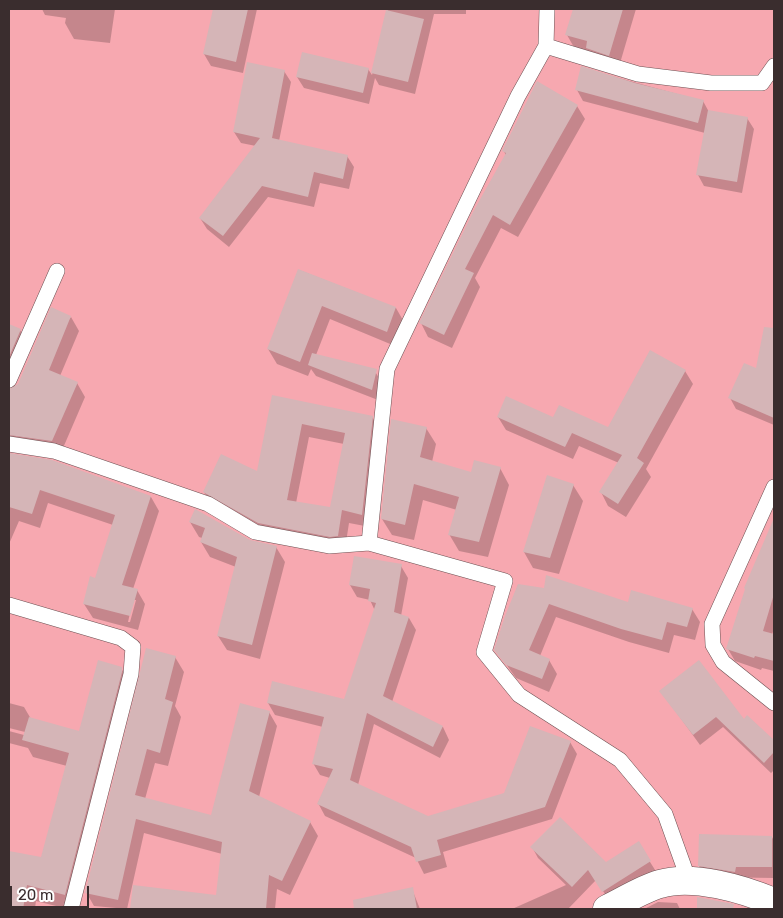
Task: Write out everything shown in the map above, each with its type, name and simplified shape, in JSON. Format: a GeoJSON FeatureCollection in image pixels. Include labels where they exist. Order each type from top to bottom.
{"type":"FeatureCollection","features":[{"type":"Feature","properties":{"kind":"street"},"geometry":{"type":"LineString","coordinates":[[607,909],[660,884],[689,881],[726,885],[774,900]]}},
{"type":"Feature","properties":{"kind":"lane"},"geometry":{"type":"LineString","coordinates":[[370,543],[386,369],[518,96],[546,46],[547,9]]}},
{"type":"Feature","properties":{"kind":"lane"},"geometry":{"type":"LineString","coordinates":[[546,46],[638,74],[712,83],[762,83],[774,66]]}},
{"type":"Feature","properties":{"kind":"lane"},"geometry":{"type":"LineString","coordinates":[[9,380],[57,271]]}},
{"type":"Feature","properties":{"kind":"lane"},"geometry":{"type":"LineString","coordinates":[[9,444],[54,451],[208,504],[255,532],[329,546],[370,543],[505,581],[484,652],[519,695],[620,760],[664,814],[689,881]]}},
{"type":"Feature","properties":{"kind":"lane"},"geometry":{"type":"LineString","coordinates":[[774,487],[712,624],[713,646],[723,662],[774,703]]}},
{"type":"Feature","properties":{"kind":"lane"},"geometry":{"type":"LineString","coordinates":[[9,605],[121,638],[132,647],[131,674],[71,909]]}},
{"type":"Feature","properties":{"kind":"shaded area"},"geometry":{"type":"Polygon","coordinates":[[[9,9],[774,9],[774,909],[9,909],[9,9]]]}},
{"type":"Feature","properties":{"kind":"building"},"geometry":{"type":"Polygon","coordinates":[[[213,9],[248,9],[236,62],[203,54],[213,9]]]}},
{"type":"Feature","properties":{"kind":"building"},"geometry":{"type":"Polygon","coordinates":[[[573,9],[623,9],[609,56],[586,48],[587,41],[565,35],[573,9]]]}},
{"type":"Feature","properties":{"kind":"building"},"geometry":{"type":"Polygon","coordinates":[[[386,10],[424,19],[408,82],[371,73],[386,10]]]}},
{"type":"Feature","properties":{"kind":"building"},"geometry":{"type":"Polygon","coordinates":[[[302,52],[369,68],[363,93],[296,77],[302,52]]]}},
{"type":"Feature","properties":{"kind":"building"},"geometry":{"type":"Polygon","coordinates":[[[247,62],[285,70],[272,138],[348,155],[343,179],[314,172],[308,197],[262,186],[223,236],[199,218],[260,138],[233,132],[247,62]]]}},
{"type":"Feature","properties":{"kind":"building"},"geometry":{"type":"Polygon","coordinates":[[[581,66],[635,83],[704,100],[698,123],[575,90],[581,66]]]}},
{"type":"Feature","properties":{"kind":"building"},"geometry":{"type":"Polygon","coordinates":[[[537,81],[578,105],[510,225],[493,215],[465,269],[474,273],[444,335],[419,323],[473,212],[506,153],[502,151],[537,81]]]}},
{"type":"Feature","properties":{"kind":"building"},"geometry":{"type":"Polygon","coordinates":[[[708,110],[748,117],[737,182],[696,175],[708,110]]]}},
{"type":"Feature","properties":{"kind":"building"},"geometry":{"type":"Polygon","coordinates":[[[298,269],[396,307],[387,332],[322,306],[300,362],[267,349],[298,269]]]}},
{"type":"Feature","properties":{"kind":"building"},"geometry":{"type":"Polygon","coordinates":[[[51,307],[71,316],[49,370],[78,382],[52,441],[9,435],[9,389],[18,384],[51,307]]]}},
{"type":"Feature","properties":{"kind":"building"},"geometry":{"type":"Polygon","coordinates":[[[9,324],[21,329],[9,357],[9,324]]]}},
{"type":"Feature","properties":{"kind":"building"},"geometry":{"type":"Polygon","coordinates":[[[764,327],[774,328],[774,418],[728,398],[744,363],[756,368],[764,327]]]}},
{"type":"Feature","properties":{"kind":"building"},"geometry":{"type":"Polygon","coordinates":[[[650,350],[686,370],[637,458],[644,463],[618,504],[599,492],[622,455],[572,433],[565,447],[497,417],[506,396],[553,417],[559,405],[608,427],[650,350]]]}},
{"type":"Feature","properties":{"kind":"building"},"geometry":{"type":"Polygon","coordinates":[[[312,353],[377,369],[372,390],[308,365],[312,353]]]}},
{"type":"Feature","properties":{"kind":"building"},"geometry":{"type":"Polygon","coordinates":[[[272,395],[373,416],[362,515],[342,510],[338,536],[330,537],[258,523],[203,492],[221,454],[257,471],[272,395]],[[302,424],[287,500],[330,507],[345,433],[302,424]]]}},
{"type":"Feature","properties":{"kind":"building"},"geometry":{"type":"Polygon","coordinates":[[[391,419],[427,427],[420,457],[471,472],[474,460],[501,467],[479,542],[448,535],[459,497],[414,484],[405,525],[381,519],[391,419]]]}},
{"type":"Feature","properties":{"kind":"building"},"geometry":{"type":"Polygon","coordinates":[[[9,453],[52,460],[151,496],[122,585],[138,589],[130,616],[83,604],[90,576],[95,578],[115,515],[40,490],[32,514],[9,507],[9,453]]]}},
{"type":"Feature","properties":{"kind":"building"},"geometry":{"type":"Polygon","coordinates":[[[547,475],[574,484],[550,558],[523,552],[547,475]]]}},
{"type":"Feature","properties":{"kind":"building"},"geometry":{"type":"Polygon","coordinates":[[[195,509],[250,540],[277,546],[252,645],[217,636],[237,557],[200,542],[205,528],[189,522],[195,509]]]}},
{"type":"Feature","properties":{"kind":"building"},"geometry":{"type":"Polygon","coordinates":[[[774,518],[774,594],[763,631],[774,634],[774,661],[755,656],[754,658],[726,649],[744,588],[774,518]]]}},
{"type":"Feature","properties":{"kind":"building"},"geometry":{"type":"Polygon","coordinates":[[[354,556],[402,564],[394,612],[409,617],[383,696],[443,726],[433,747],[367,713],[350,780],[428,816],[504,793],[530,726],[571,741],[545,807],[437,840],[441,855],[416,862],[411,847],[317,804],[333,769],[312,764],[324,717],[267,703],[272,681],[344,699],[376,603],[368,601],[370,589],[349,585],[354,556]]]}},
{"type":"Feature","properties":{"kind":"building"},"geometry":{"type":"Polygon","coordinates":[[[546,575],[628,602],[631,590],[693,608],[687,627],[667,622],[662,640],[621,629],[549,604],[529,650],[550,659],[542,679],[506,665],[494,650],[518,584],[544,588],[546,575]]]}},
{"type":"Feature","properties":{"kind":"building"},"geometry":{"type":"Polygon","coordinates":[[[146,648],[176,656],[165,699],[173,702],[160,753],[147,749],[135,795],[211,815],[240,703],[270,711],[249,791],[311,821],[282,881],[269,875],[266,909],[130,909],[133,885],[216,895],[222,842],[136,819],[118,900],[85,893],[146,648]]]}},
{"type":"Feature","properties":{"kind":"building"},"geometry":{"type":"Polygon","coordinates":[[[98,660],[122,667],[122,672],[65,895],[27,885],[23,909],[9,909],[9,851],[41,857],[69,753],[22,740],[29,717],[79,731],[98,660]]]}},
{"type":"Feature","properties":{"kind":"building"},"geometry":{"type":"Polygon","coordinates":[[[699,660],[744,719],[747,715],[774,740],[774,752],[764,763],[716,717],[693,735],[659,691],[699,660]]]}},
{"type":"Feature","properties":{"kind":"building"},"geometry":{"type":"Polygon","coordinates":[[[560,817],[606,862],[639,841],[651,861],[602,892],[588,870],[572,887],[530,847],[560,817]]]}},
{"type":"Feature","properties":{"kind":"building"},"geometry":{"type":"Polygon","coordinates":[[[699,834],[772,836],[772,867],[736,867],[735,872],[698,866],[699,834]]]}},
{"type":"Feature","properties":{"kind":"building"},"geometry":{"type":"Polygon","coordinates":[[[413,887],[417,909],[354,909],[353,900],[413,887]]]}},
{"type":"Feature","properties":{"kind":"building"},"geometry":{"type":"Polygon","coordinates":[[[697,897],[734,904],[733,909],[697,909],[697,897]]]}}]}
